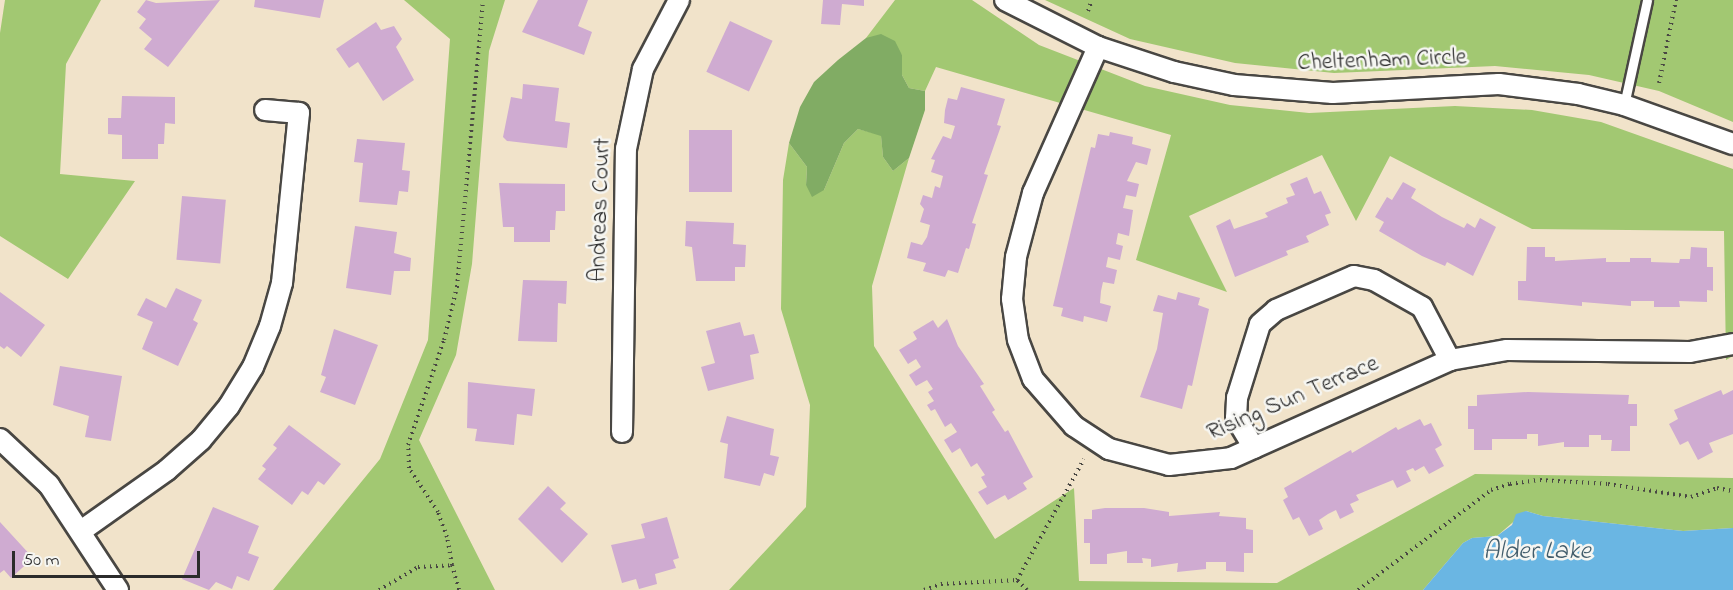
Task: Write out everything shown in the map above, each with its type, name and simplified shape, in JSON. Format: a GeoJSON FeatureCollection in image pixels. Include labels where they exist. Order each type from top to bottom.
{"type":"FeatureCollection","features":[{"type":"Feature","properties":{"kind":"street","name":"Andreas Court"},"geometry":{"type":"LineString","coordinates":[[622,432],[626,149],[643,69],[679,0]]}},
{"type":"Feature","properties":{"kind":"street","name":"Cheltenham Circle"},"geometry":{"type":"LineString","coordinates":[[1005,0],[1098,47],[1174,72],[1234,85],[1333,93],[1500,84],[1578,94],[1624,105],[1733,144]]}},
{"type":"Feature","properties":{"kind":"street","name":"Rising Sun Terrace"},"geometry":{"type":"LineString","coordinates":[[1098,47],[1033,193],[1016,257],[1012,298],[1018,340],[1034,379],[1058,412],[1095,441],[1128,456],[1169,465],[1211,463],[1254,448],[1450,360],[1508,350],[1690,352],[1733,344]]}},
{"type":"Feature","properties":{"kind":"street"},"geometry":{"type":"LineString","coordinates":[[81,531],[167,470],[201,440],[229,406],[253,368],[270,326],[282,282],[299,113],[265,110]]}},
{"type":"Feature","properties":{"kind":"street"},"geometry":{"type":"LineString","coordinates":[[1254,448],[1236,418],[1237,398],[1260,324],[1286,306],[1354,276],[1374,280],[1422,307],[1450,360]]}},
{"type":"Feature","properties":{"kind":"street"},"geometry":{"type":"LineString","coordinates":[[0,439],[49,485],[118,590]]}},
{"type":"Feature","properties":{"kind":"lane"},"geometry":{"type":"LineString","coordinates":[[1624,105],[1647,0]]}},
{"type":"Feature","properties":{"kind":"path"},"geometry":{"type":"LineString","coordinates":[[459,590],[447,537],[438,512],[409,468],[408,445],[444,340],[457,287],[483,0]]}},
{"type":"Feature","properties":{"kind":"path"},"geometry":{"type":"LineString","coordinates":[[1088,11],[1092,0]]}},
{"type":"Feature","properties":{"kind":"path"},"geometry":{"type":"LineString","coordinates":[[1659,83],[1676,0]]}},
{"type":"Feature","properties":{"kind":"path"},"geometry":{"type":"LineString","coordinates":[[1017,580],[1095,441]]}},
{"type":"Feature","properties":{"kind":"path"},"geometry":{"type":"LineString","coordinates":[[1358,590],[1491,490],[1510,484],[1540,480],[1585,483],[1691,497],[1716,488],[1733,491]]}},
{"type":"Feature","properties":{"kind":"path"},"geometry":{"type":"LineString","coordinates":[[379,590],[418,567],[452,565]]}},
{"type":"Feature","properties":{"kind":"path"},"geometry":{"type":"LineString","coordinates":[[924,590],[941,584],[1017,580],[1027,590]]}},
{"type":"Feature","properties":{"kind":"path"},"geometry":{"type":"LineString","coordinates":[[941,584],[945,590]]}},
{"type":"Feature","properties":{"kind":"green space"},"geometry":{"type":"Polygon","coordinates":[[[5,0],[101,0],[66,64],[60,174],[135,181],[68,279],[0,236],[0,33],[5,0]]]}},
{"type":"Feature","properties":{"kind":"green space"},"geometry":{"type":"Polygon","coordinates":[[[404,0],[505,0],[489,51],[472,264],[456,355],[419,440],[495,590],[273,590],[380,459],[428,340],[450,39],[404,0]]]}},
{"type":"Feature","properties":{"kind":"green space"},"geometry":{"type":"Polygon","coordinates":[[[895,0],[972,0],[1039,45],[1145,86],[1230,105],[1309,113],[1455,106],[1532,110],[1601,122],[1733,169],[1733,356],[1726,360],[1724,231],[1532,229],[1390,156],[1356,221],[1322,155],[1189,216],[1227,292],[1136,260],[1171,135],[936,67],[925,91],[909,88],[902,75],[902,55],[866,38],[895,0]]]}},
{"type":"Feature","properties":{"kind":"green space"},"geometry":{"type":"Polygon","coordinates":[[[1045,0],[1733,0],[1733,122],[1659,91],[1589,75],[1495,66],[1334,73],[1235,63],[1130,39],[1045,0]]]}},
{"type":"Feature","properties":{"kind":"green space"},"geometry":{"type":"Polygon","coordinates":[[[881,34],[895,41],[902,55],[902,75],[909,88],[925,91],[925,110],[909,158],[893,171],[883,157],[881,136],[858,129],[844,143],[824,190],[812,197],[806,185],[807,167],[789,143],[800,107],[814,82],[838,60],[866,38],[881,34]]]}},
{"type":"Feature","properties":{"kind":"green space"},"geometry":{"type":"Polygon","coordinates":[[[858,129],[881,135],[883,157],[893,171],[909,158],[872,286],[874,346],[995,539],[1074,488],[1079,581],[1277,583],[1475,474],[1733,478],[1733,528],[1683,531],[1543,516],[1526,511],[1497,536],[1472,538],[1463,543],[1423,590],[729,590],[806,507],[810,405],[781,309],[783,180],[789,143],[807,167],[806,185],[824,190],[844,143],[858,129]]]}},
{"type":"Feature","properties":{"kind":"water","name":"Alder Lake"},"geometry":{"type":"Polygon","coordinates":[[[1526,511],[1543,516],[1683,531],[1733,528],[1733,590],[1423,590],[1463,543],[1472,538],[1497,536],[1512,525],[1516,514],[1526,511]]]}},
{"type":"Feature","properties":{"kind":"building"},"geometry":{"type":"Polygon","coordinates":[[[146,0],[156,3],[220,0],[168,67],[144,49],[152,39],[139,28],[146,19],[137,12],[146,0]]]}},
{"type":"Feature","properties":{"kind":"building"},"geometry":{"type":"Polygon","coordinates":[[[255,0],[324,0],[320,18],[254,7],[255,0]]]}},
{"type":"Feature","properties":{"kind":"building"},"geometry":{"type":"Polygon","coordinates":[[[538,0],[588,0],[578,26],[592,32],[584,55],[522,32],[538,0]]]}},
{"type":"Feature","properties":{"kind":"building"},"geometry":{"type":"Polygon","coordinates":[[[823,0],[864,0],[864,6],[842,4],[840,25],[821,24],[823,0]]]}},
{"type":"Feature","properties":{"kind":"building"},"geometry":{"type":"Polygon","coordinates":[[[730,21],[773,41],[749,92],[706,72],[730,21]]]}},
{"type":"Feature","properties":{"kind":"building"},"geometry":{"type":"Polygon","coordinates":[[[376,22],[381,30],[394,26],[402,39],[396,47],[414,80],[383,101],[358,62],[349,68],[336,49],[376,22]]]}},
{"type":"Feature","properties":{"kind":"building"},"geometry":{"type":"Polygon","coordinates":[[[523,84],[559,88],[555,121],[570,123],[567,148],[507,141],[503,137],[511,97],[522,99],[523,84]]]}},
{"type":"Feature","properties":{"kind":"building"},"geometry":{"type":"Polygon","coordinates":[[[961,87],[1005,99],[997,125],[1001,126],[984,174],[988,175],[972,223],[976,224],[969,249],[966,248],[958,273],[948,270],[945,277],[923,271],[926,263],[907,258],[911,242],[922,245],[927,237],[930,225],[920,222],[924,209],[920,204],[923,195],[932,198],[935,186],[940,188],[943,176],[931,172],[935,160],[931,159],[943,136],[951,139],[955,126],[944,123],[945,110],[948,98],[957,100],[961,87]]]}},
{"type":"Feature","properties":{"kind":"building"},"geometry":{"type":"Polygon","coordinates":[[[122,96],[175,97],[175,124],[165,123],[164,144],[158,144],[158,159],[122,159],[122,135],[108,134],[108,118],[121,118],[122,96]]]}},
{"type":"Feature","properties":{"kind":"building"},"geometry":{"type":"Polygon","coordinates":[[[689,130],[732,130],[732,192],[689,192],[689,130]]]}},
{"type":"Feature","properties":{"kind":"building"},"geometry":{"type":"Polygon","coordinates":[[[1110,132],[1133,137],[1132,144],[1151,149],[1147,165],[1136,162],[1127,181],[1139,184],[1136,197],[1126,195],[1123,208],[1133,210],[1129,236],[1118,233],[1116,244],[1123,246],[1120,260],[1108,257],[1106,267],[1117,270],[1114,284],[1103,282],[1101,291],[1100,303],[1111,306],[1107,322],[1084,316],[1083,322],[1061,316],[1063,308],[1053,306],[1091,147],[1095,148],[1098,134],[1109,136],[1110,132]]]}},
{"type":"Feature","properties":{"kind":"building"},"geometry":{"type":"Polygon","coordinates":[[[357,139],[405,143],[402,170],[410,171],[408,192],[399,191],[397,205],[359,202],[363,163],[354,162],[357,139]]]}},
{"type":"Feature","properties":{"kind":"building"},"geometry":{"type":"Polygon","coordinates":[[[1307,177],[1314,194],[1321,191],[1331,213],[1325,215],[1329,225],[1306,236],[1309,242],[1286,251],[1288,255],[1235,277],[1216,226],[1230,219],[1234,229],[1268,217],[1265,213],[1288,203],[1286,198],[1295,195],[1290,184],[1307,177]]]}},
{"type":"Feature","properties":{"kind":"building"},"geometry":{"type":"Polygon","coordinates":[[[1403,182],[1416,189],[1411,198],[1464,228],[1467,223],[1475,228],[1480,218],[1496,227],[1473,276],[1447,262],[1445,266],[1422,256],[1379,231],[1384,222],[1375,217],[1387,197],[1392,200],[1403,182]]]}},
{"type":"Feature","properties":{"kind":"building"},"geometry":{"type":"Polygon","coordinates":[[[499,183],[565,184],[565,211],[556,211],[555,230],[550,230],[550,242],[514,242],[514,227],[503,227],[499,183]]]}},
{"type":"Feature","properties":{"kind":"building"},"geometry":{"type":"Polygon","coordinates":[[[182,196],[226,200],[220,264],[176,260],[182,196]]]}},
{"type":"Feature","properties":{"kind":"building"},"geometry":{"type":"Polygon","coordinates":[[[686,221],[734,223],[733,244],[746,245],[745,267],[735,267],[735,281],[696,281],[692,247],[685,246],[686,221]]]}},
{"type":"Feature","properties":{"kind":"building"},"geometry":{"type":"Polygon","coordinates":[[[355,226],[397,232],[394,253],[411,258],[410,271],[394,271],[391,295],[346,288],[355,226]]]}},
{"type":"Feature","properties":{"kind":"building"},"geometry":{"type":"Polygon","coordinates":[[[1527,247],[1545,247],[1545,257],[1555,257],[1555,261],[1606,258],[1606,262],[1630,262],[1630,258],[1651,258],[1651,262],[1679,263],[1680,259],[1690,259],[1691,247],[1707,248],[1707,267],[1713,267],[1713,291],[1707,290],[1707,302],[1679,301],[1680,307],[1654,307],[1654,301],[1631,301],[1631,306],[1582,302],[1582,306],[1518,300],[1518,281],[1526,281],[1527,247]]]}},
{"type":"Feature","properties":{"kind":"building"},"geometry":{"type":"Polygon","coordinates":[[[523,280],[567,281],[566,304],[558,303],[557,342],[518,341],[523,280]]]}},
{"type":"Feature","properties":{"kind":"building"},"geometry":{"type":"Polygon","coordinates":[[[176,288],[202,300],[193,320],[198,323],[178,366],[142,349],[153,322],[137,315],[146,298],[166,308],[176,288]]]}},
{"type":"Feature","properties":{"kind":"building"},"geometry":{"type":"Polygon","coordinates":[[[0,292],[45,325],[21,357],[7,346],[4,349],[0,346],[0,292]]]}},
{"type":"Feature","properties":{"kind":"building"},"geometry":{"type":"Polygon","coordinates":[[[1178,292],[1200,298],[1198,305],[1209,309],[1192,386],[1188,385],[1182,409],[1140,397],[1157,349],[1163,313],[1153,311],[1158,295],[1176,300],[1178,292]]]}},
{"type":"Feature","properties":{"kind":"building"},"geometry":{"type":"Polygon","coordinates":[[[947,319],[958,346],[984,384],[980,386],[995,410],[992,412],[1005,432],[1008,430],[1033,477],[1023,483],[1027,489],[1008,500],[1005,495],[987,505],[978,492],[987,487],[981,477],[985,475],[977,463],[971,467],[960,448],[952,453],[944,440],[957,432],[951,423],[945,427],[935,409],[931,411],[927,405],[934,401],[928,392],[933,389],[927,380],[916,386],[909,375],[921,367],[916,359],[908,364],[899,350],[917,339],[913,332],[933,320],[938,328],[947,319]]]}},
{"type":"Feature","properties":{"kind":"building"},"geometry":{"type":"Polygon","coordinates":[[[740,322],[744,336],[754,334],[759,353],[750,355],[754,379],[708,391],[701,367],[715,363],[706,331],[740,322]]]}},
{"type":"Feature","properties":{"kind":"building"},"geometry":{"type":"Polygon","coordinates":[[[334,329],[378,345],[355,405],[320,392],[326,377],[321,375],[334,329]]]}},
{"type":"Feature","properties":{"kind":"building"},"geometry":{"type":"Polygon","coordinates":[[[60,366],[122,376],[111,441],[85,437],[89,416],[53,405],[60,366]]]}},
{"type":"Feature","properties":{"kind":"building"},"geometry":{"type":"Polygon","coordinates":[[[468,382],[535,389],[532,416],[517,414],[514,445],[475,441],[477,429],[467,428],[468,382]]]}},
{"type":"Feature","properties":{"kind":"building"},"geometry":{"type":"Polygon","coordinates":[[[1721,390],[1723,395],[1733,390],[1733,434],[1709,443],[1713,452],[1698,460],[1688,441],[1680,445],[1669,424],[1678,419],[1674,410],[1721,390]]]}},
{"type":"Feature","properties":{"kind":"building"},"geometry":{"type":"Polygon","coordinates":[[[1528,392],[1629,395],[1628,404],[1637,404],[1637,426],[1630,426],[1630,451],[1611,451],[1612,440],[1601,440],[1601,435],[1589,435],[1589,447],[1564,447],[1564,442],[1538,446],[1538,434],[1527,434],[1527,439],[1492,439],[1492,450],[1474,450],[1474,429],[1468,429],[1468,406],[1477,406],[1477,395],[1528,392]]]}},
{"type":"Feature","properties":{"kind":"building"},"geometry":{"type":"Polygon","coordinates":[[[727,416],[774,429],[770,455],[779,457],[774,476],[764,473],[760,486],[724,478],[728,444],[720,442],[727,416]]]}},
{"type":"Feature","properties":{"kind":"building"},"geometry":{"type":"Polygon","coordinates":[[[1420,419],[1424,426],[1431,423],[1442,445],[1435,449],[1444,466],[1429,474],[1424,466],[1415,471],[1413,468],[1406,471],[1411,481],[1397,488],[1393,480],[1356,495],[1359,500],[1350,504],[1354,512],[1340,519],[1336,510],[1328,514],[1319,520],[1323,529],[1309,536],[1299,517],[1293,520],[1283,500],[1288,497],[1284,488],[1396,427],[1398,430],[1420,419]]]}},
{"type":"Feature","properties":{"kind":"building"},"geometry":{"type":"Polygon","coordinates":[[[289,425],[341,464],[324,485],[318,481],[308,495],[302,491],[292,505],[258,479],[266,469],[262,466],[277,448],[273,445],[289,425]]]}},
{"type":"Feature","properties":{"kind":"building"},"geometry":{"type":"Polygon","coordinates":[[[548,486],[566,503],[560,509],[588,534],[562,563],[518,519],[548,486]]]}},
{"type":"Feature","properties":{"kind":"building"},"geometry":{"type":"Polygon","coordinates":[[[213,507],[259,526],[248,553],[259,557],[249,581],[237,576],[232,589],[216,582],[209,590],[182,579],[213,507]]]}},
{"type":"Feature","properties":{"kind":"building"},"geometry":{"type":"Polygon","coordinates":[[[1144,508],[1169,512],[1169,516],[1220,512],[1219,516],[1246,518],[1246,529],[1253,530],[1253,553],[1244,553],[1244,572],[1226,571],[1226,562],[1206,562],[1206,569],[1177,572],[1178,563],[1151,567],[1151,559],[1142,558],[1143,563],[1127,563],[1127,551],[1107,554],[1107,564],[1090,564],[1090,543],[1084,543],[1084,519],[1092,519],[1092,510],[1144,508]]]}},
{"type":"Feature","properties":{"kind":"building"},"geometry":{"type":"Polygon","coordinates":[[[667,517],[679,558],[673,560],[676,568],[655,574],[657,584],[639,589],[636,579],[622,583],[611,545],[645,538],[641,524],[667,517]]]}},
{"type":"Feature","properties":{"kind":"building"},"geometry":{"type":"Polygon","coordinates":[[[0,522],[33,558],[11,578],[4,570],[0,573],[0,522]]]}}]}
